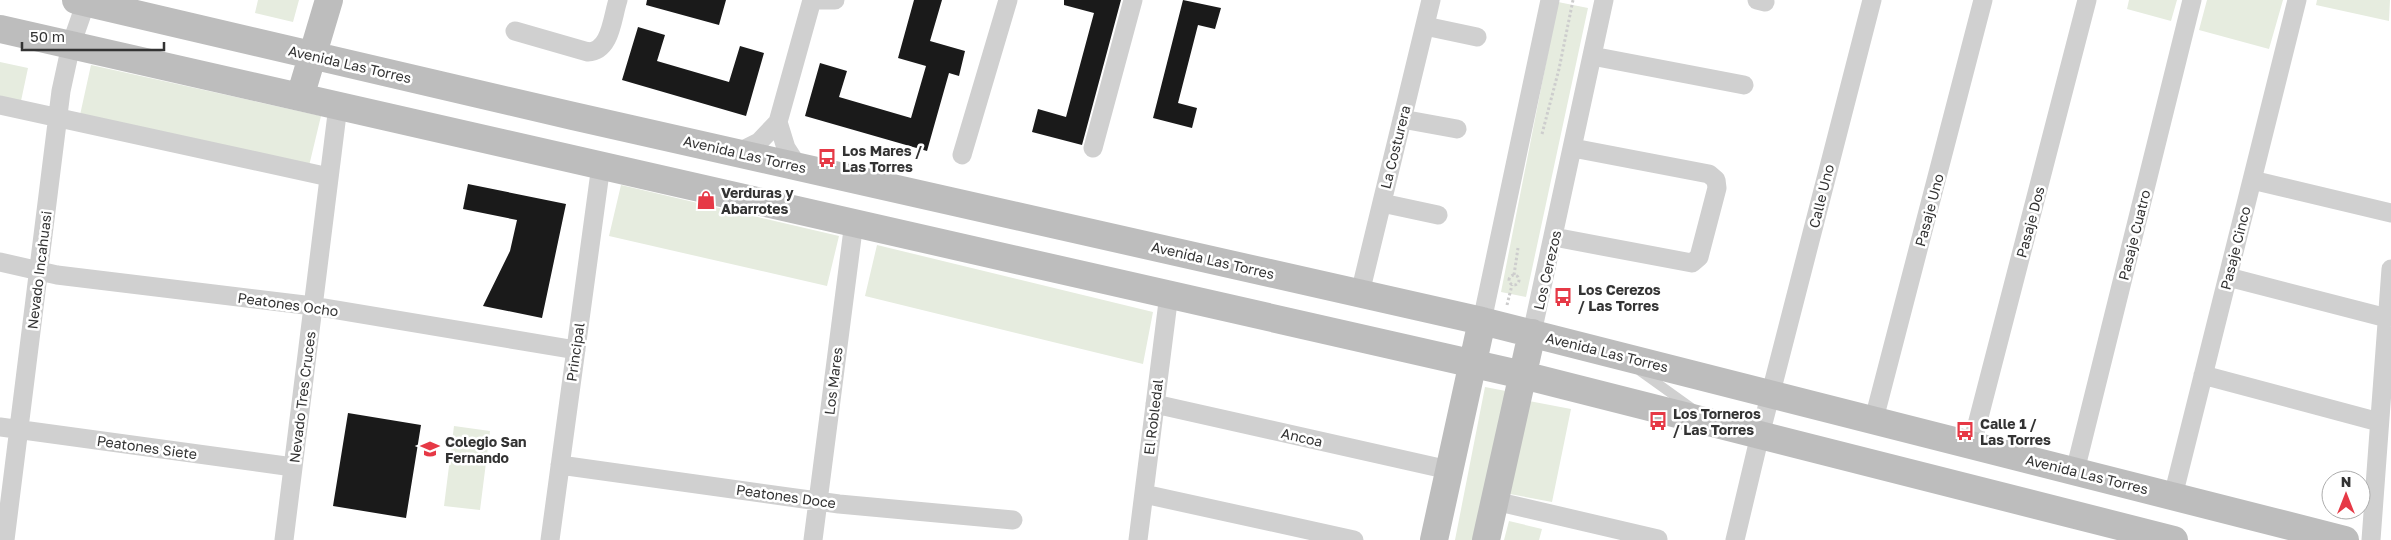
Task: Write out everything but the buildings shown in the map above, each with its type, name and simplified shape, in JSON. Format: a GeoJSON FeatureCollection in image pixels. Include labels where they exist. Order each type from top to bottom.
{"type":"FeatureCollection","features":[{"type":"Feature","properties":{"kind":"main road"},"geometry":{"type":"LineString","coordinates":[[300,97],[329,0]]}},
{"type":"Feature","properties":{"kind":"main road","name":"Avenida Las Torres"},"geometry":{"type":"LineString","coordinates":[[83,1],[573,116],[1482,320],[2345,540]]}},
{"type":"Feature","properties":{"kind":"main road"},"geometry":{"type":"LineString","coordinates":[[0,28],[1523,375],[2174,540]]}},
{"type":"Feature","properties":{"kind":"main road"},"geometry":{"type":"LineString","coordinates":[[565,156],[561,143],[562,133],[573,116]]}},
{"type":"Feature","properties":{"kind":"main road"},"geometry":{"type":"LineString","coordinates":[[887,229],[897,222],[903,210],[903,200],[898,189]]}},
{"type":"Feature","properties":{"kind":"main road"},"geometry":{"type":"LineString","coordinates":[[1434,540],[1482,320]]}},
{"type":"Feature","properties":{"kind":"main road","name":"Los Cerezos"},"geometry":{"type":"LineString","coordinates":[[1486,540],[1532,333]]}},
{"type":"Feature","properties":{"kind":"street"},"geometry":{"type":"LineString","coordinates":[[515,31],[592,52],[601,48],[606,41],[618,0]]}},
{"type":"Feature","properties":{"kind":"street"},"geometry":{"type":"LineString","coordinates":[[739,152],[759,142],[778,122],[812,0]]}},
{"type":"Feature","properties":{"kind":"street"},"geometry":{"type":"LineString","coordinates":[[819,0],[835,0]]}},
{"type":"Feature","properties":{"kind":"street"},"geometry":{"type":"LineString","coordinates":[[962,156],[1008,0]]}},
{"type":"Feature","properties":{"kind":"street"},"geometry":{"type":"LineString","coordinates":[[1093,148],[1133,0]]}},
{"type":"Feature","properties":{"kind":"street","name":"La Costurera"},"geometry":{"type":"LineString","coordinates":[[1360,293],[1431,0]]}},
{"type":"Feature","properties":{"kind":"street"},"geometry":{"type":"LineString","coordinates":[[1482,320],[1550,0]]}},
{"type":"Feature","properties":{"kind":"street","name":"Los Cerezos"},"geometry":{"type":"LineString","coordinates":[[1532,333],[1604,0]]}},
{"type":"Feature","properties":{"kind":"street","name":"Calle Uno"},"geometry":{"type":"LineString","coordinates":[[1735,540],[1760,435],[1872,0]]}},
{"type":"Feature","properties":{"kind":"street","name":"Pasaje Uno"},"geometry":{"type":"LineString","coordinates":[[1874,419],[1983,0]]}},
{"type":"Feature","properties":{"kind":"street","name":"Pasaje Dos"},"geometry":{"type":"LineString","coordinates":[[1972,444],[2088,0]]}},
{"type":"Feature","properties":{"kind":"street","name":"Pasaje Cuatro"},"geometry":{"type":"LineString","coordinates":[[2075,471],[2192,0]]}},
{"type":"Feature","properties":{"kind":"street","name":"Pasaje Cinco"},"geometry":{"type":"LineString","coordinates":[[2173,496],[2297,0]]}},
{"type":"Feature","properties":{"kind":"street","name":"Nevado Incahuasi"},"geometry":{"type":"LineString","coordinates":[[4,540],[9,428],[39,270],[58,118],[70,44],[83,1]]}},
{"type":"Feature","properties":{"kind":"street"},"geometry":{"type":"LineString","coordinates":[[1425,26],[1477,37]]}},
{"type":"Feature","properties":{"kind":"street"},"geometry":{"type":"LineString","coordinates":[[1592,56],[1744,85]]}},
{"type":"Feature","properties":{"kind":"street"},"geometry":{"type":"LineString","coordinates":[[0,105],[329,177]]}},
{"type":"Feature","properties":{"kind":"street","name":"Nevado Tres Cruces"},"geometry":{"type":"LineString","coordinates":[[284,540],[338,106]]}},
{"type":"Feature","properties":{"kind":"street"},"geometry":{"type":"LineString","coordinates":[[1402,119],[1457,129]]}},
{"type":"Feature","properties":{"kind":"street"},"geometry":{"type":"LineString","coordinates":[[778,122],[786,148],[797,165]]}},
{"type":"Feature","properties":{"kind":"street"},"geometry":{"type":"LineString","coordinates":[[1554,237],[1692,262],[1699,258],[1717,188],[1716,180],[1709,174],[1573,148]]}},
{"type":"Feature","properties":{"kind":"street","name":"Principal"},"geometry":{"type":"LineString","coordinates":[[550,540],[601,165]]}},
{"type":"Feature","properties":{"kind":"street"},"geometry":{"type":"LineString","coordinates":[[2252,180],[2391,213]]}},
{"type":"Feature","properties":{"kind":"street"},"geometry":{"type":"LineString","coordinates":[[1382,203],[1438,215]]}},
{"type":"Feature","properties":{"kind":"street","name":"Los Mares"},"geometry":{"type":"LineString","coordinates":[[813,540],[854,222]]}},
{"type":"Feature","properties":{"kind":"street","name":"Peatones Ocho"},"geometry":{"type":"LineString","coordinates":[[0,262],[57,275],[313,306],[576,350]]}},
{"type":"Feature","properties":{"kind":"street"},"geometry":{"type":"LineString","coordinates":[[2370,540],[2391,268]]}},
{"type":"Feature","properties":{"kind":"street"},"geometry":{"type":"LineString","coordinates":[[2228,278],[2387,318]]}},
{"type":"Feature","properties":{"kind":"street","name":"El Robledal"},"geometry":{"type":"LineString","coordinates":[[1138,540],[1168,294]]}},
{"type":"Feature","properties":{"kind":"street"},"geometry":{"type":"LineString","coordinates":[[2203,375],[2379,422]]}},
{"type":"Feature","properties":{"kind":"street","name":"Ancoa"},"geometry":{"type":"LineString","coordinates":[[1155,404],[1449,470]]}},
{"type":"Feature","properties":{"kind":"street","name":"Peatones Siete"},"geometry":{"type":"LineString","coordinates":[[9,428],[293,467]]}},
{"type":"Feature","properties":{"kind":"street","name":"Peatones Doce"},"geometry":{"type":"LineString","coordinates":[[560,465],[864,507],[1013,520]]}},
{"type":"Feature","properties":{"kind":"street"},"geometry":{"type":"LineString","coordinates":[[1144,494],[1354,540]]}},
{"type":"Feature","properties":{"kind":"street"},"geometry":{"type":"LineString","coordinates":[[1494,501],[1658,539]]}},
{"type":"Feature","properties":{"kind":"lane"},"geometry":{"type":"LineString","coordinates":[[1618,355],[1712,423]]}},
{"type":"Feature","properties":{"kind":"shaded area"},"geometry":{"type":"Polygon","coordinates":[[[258,0],[299,0],[293,22],[255,13],[258,0]]]}},
{"type":"Feature","properties":{"kind":"shaded area"},"geometry":{"type":"Polygon","coordinates":[[[2129,0],[2177,0],[2171,21],[2127,9],[2129,0]]]}},
{"type":"Feature","properties":{"kind":"shaded area"},"geometry":{"type":"Polygon","coordinates":[[[2207,0],[2283,0],[2269,49],[2199,30],[2207,0]]]}},
{"type":"Feature","properties":{"kind":"shaded area"},"geometry":{"type":"Polygon","coordinates":[[[2317,0],[2390,0],[2389,21],[2316,5],[2317,0]]]}},
{"type":"Feature","properties":{"kind":"shaded area"},"geometry":{"type":"Polygon","coordinates":[[[1558,2],[1588,8],[1526,297],[1501,292],[1558,2]]]}},
{"type":"Feature","properties":{"kind":"shaded area"},"geometry":{"type":"Polygon","coordinates":[[[0,62],[28,68],[21,101],[0,96],[0,62]]]}},
{"type":"Feature","properties":{"kind":"shaded area"},"geometry":{"type":"Polygon","coordinates":[[[91,65],[321,116],[309,166],[80,115],[91,65]]]}},
{"type":"Feature","properties":{"kind":"shaded area"},"geometry":{"type":"Polygon","coordinates":[[[621,185],[839,236],[827,286],[609,236],[621,185]]]}},
{"type":"Feature","properties":{"kind":"shaded area"},"geometry":{"type":"Polygon","coordinates":[[[877,245],[1153,312],[1143,364],[865,296],[877,245]]]}},
{"type":"Feature","properties":{"kind":"shaded area"},"geometry":{"type":"Polygon","coordinates":[[[1485,387],[1511,392],[1476,540],[1455,540],[1485,387]]]}},
{"type":"Feature","properties":{"kind":"shaded area"},"geometry":{"type":"Polygon","coordinates":[[[1529,401],[1571,409],[1552,502],[1510,494],[1529,401]]]}},
{"type":"Feature","properties":{"kind":"shaded area"},"geometry":{"type":"Polygon","coordinates":[[[454,426],[490,431],[480,510],[444,506],[454,426]]]}},
{"type":"Feature","properties":{"kind":"shaded area"},"geometry":{"type":"Polygon","coordinates":[[[1509,521],[1542,529],[1539,540],[1504,540],[1509,521]]]}},
{"type":"Feature","properties":{"kind":"place","name":"Los Mares / Las Torres"},"geometry":{"type":"Point","coordinates":[827,158]}},
{"type":"Feature","properties":{"kind":"place","name":"Verduras y Abarrotes"},"geometry":{"type":"Point","coordinates":[706,200]}},
{"type":"Feature","properties":{"kind":"place","name":"Los Cerezos / Las Torres"},"geometry":{"type":"Point","coordinates":[1563,297]}},
{"type":"Feature","properties":{"kind":"place","name":"Los Torneros / Las Torres"},"geometry":{"type":"Point","coordinates":[1658,421]}},
{"type":"Feature","properties":{"kind":"place","name":"Calle 1 / Las Torres"},"geometry":{"type":"Point","coordinates":[1965,431]}},
{"type":"Feature","properties":{"kind":"place","name":"Colegio San Fernando"},"geometry":{"type":"Point","coordinates":[430,449]}}]}
